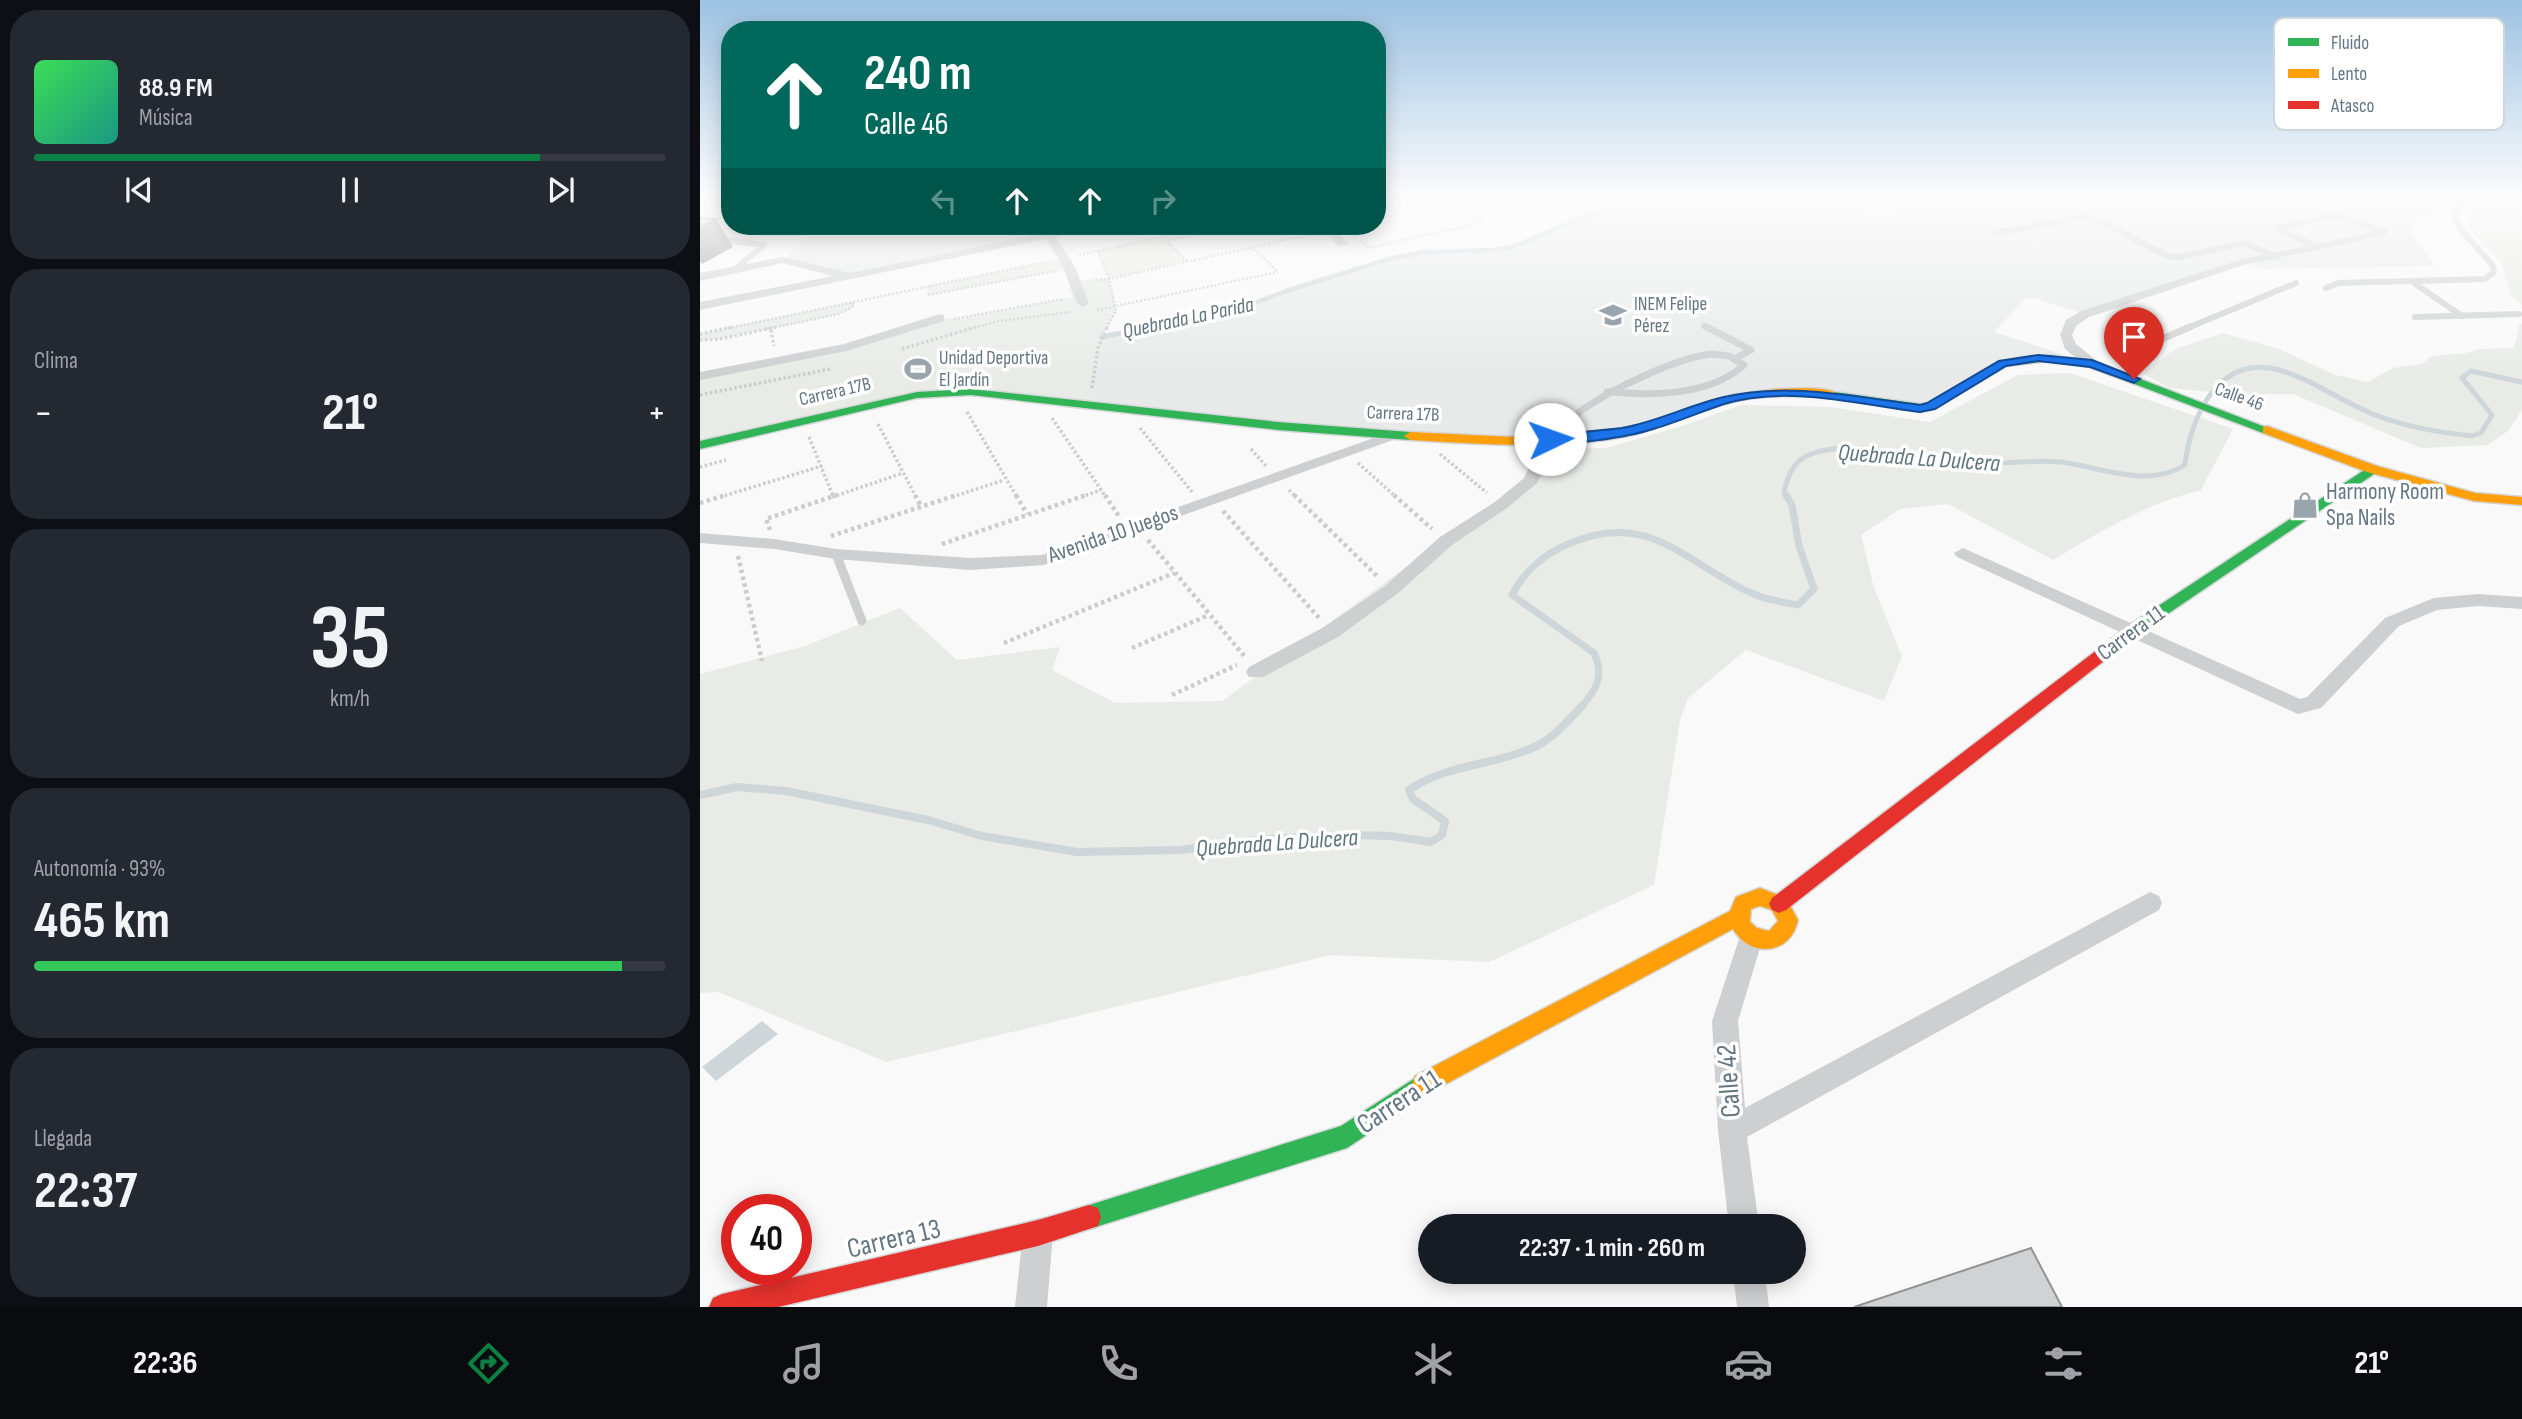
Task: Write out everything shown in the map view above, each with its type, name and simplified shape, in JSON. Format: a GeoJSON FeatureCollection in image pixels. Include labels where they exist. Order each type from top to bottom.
{"type":"FeatureCollection","features":[{"type":"Feature","properties":{"kind":"street"},"geometry":{"type":"LineString","coordinates":[[700,306],[947,256]]}},
{"type":"Feature","properties":{"kind":"street"},"geometry":{"type":"LineString","coordinates":[[1062,256],[1069,267],[1081,305]]}},
{"type":"Feature","properties":{"kind":"street"},"geometry":{"type":"LineString","coordinates":[[700,277],[783,260],[850,277]]}},
{"type":"Feature","properties":{"kind":"street"},"geometry":{"type":"LineString","coordinates":[[2092,364],[2070,346],[2066,335],[2071,323],[2085,314],[2242,262]]}},
{"type":"Feature","properties":{"kind":"street"},"geometry":{"type":"LineString","coordinates":[[700,376],[846,347],[933,320]]}},
{"type":"Feature","properties":{"kind":"street","name":"Carrera 17B"},"geometry":{"type":"LineString","coordinates":[[700,445],[917,395],[971,392],[1388,437],[1588,438],[1647,427],[1725,400],[1763,394],[1797,393],[1920,408],[1931,406],[2003,363],[2049,358],[2092,364]]}},
{"type":"Feature","properties":{"kind":"street","name":"Calle 46"},"geometry":{"type":"LineString","coordinates":[[2092,364],[2372,469]]}},
{"type":"Feature","properties":{"kind":"street","name":"Avenida 10 Juegos"},"geometry":{"type":"LineString","coordinates":[[700,538],[734,539],[836,554],[970,564],[1044,560],[1388,437]]}},
{"type":"Feature","properties":{"kind":"street"},"geometry":{"type":"LineString","coordinates":[[1256,672],[1331,632],[1391,590],[1446,541],[1501,505],[1531,480],[1550,439]]}},
{"type":"Feature","properties":{"kind":"street"},"geometry":{"type":"LineString","coordinates":[[2372,469],[2474,497],[2522,501]]}},
{"type":"Feature","properties":{"kind":"street","name":"Carrera 11"},"geometry":{"type":"LineString","coordinates":[[1779,904],[2133,630],[2372,469]]}},
{"type":"Feature","properties":{"kind":"street"},"geometry":{"type":"LineString","coordinates":[[1963,553],[2298,707],[2314,703],[2392,622],[2434,604],[2478,600],[2522,603]]}},
{"type":"Feature","properties":{"kind":"street"},"geometry":{"type":"LineString","coordinates":[[1751,899],[1770,899],[1779,904],[1788,920],[1786,929],[1772,940],[1744,928],[1743,904],[1751,899]]}},
{"type":"Feature","properties":{"kind":"street"},"geometry":{"type":"LineString","coordinates":[[1732,1130],[2150,903]]}},
{"type":"Feature","properties":{"kind":"street","name":"Carrera 11"},"geometry":{"type":"LineString","coordinates":[[1038,1233],[1347,1136],[1431,1078],[1744,928]]}},
{"type":"Feature","properties":{"kind":"street","name":"Calle 42"},"geometry":{"type":"LineString","coordinates":[[1742,1214],[1732,1130],[1725,1021],[1744,928]]}},
{"type":"Feature","properties":{"kind":"street"},"geometry":{"type":"LineString","coordinates":[[1031,1307],[1038,1233]]}},
{"type":"Feature","properties":{"kind":"street","name":"Carrera 13"},"geometry":{"type":"LineString","coordinates":[[722,1307],[1038,1233]]}},
{"type":"Feature","properties":{"kind":"street"},"geometry":{"type":"LineString","coordinates":[[1750,1284],[1753,1307]]}},
{"type":"Feature","properties":{"kind":"lane"},"geometry":{"type":"LineString","coordinates":[[734,270],[752,256]]}},
{"type":"Feature","properties":{"kind":"lane"},"geometry":{"type":"LineString","coordinates":[[2242,262],[2282,256]]}},
{"type":"Feature","properties":{"kind":"lane"},"geometry":{"type":"LineString","coordinates":[[2326,288],[2338,283],[2473,282],[2485,279],[2494,272],[2493,266],[2485,256]]}},
{"type":"Feature","properties":{"kind":"lane"},"geometry":{"type":"LineString","coordinates":[[2414,282],[2462,316]]}},
{"type":"Feature","properties":{"kind":"lane"},"geometry":{"type":"LineString","coordinates":[[2134,379],[2134,355],[2140,348],[2296,283]]}},
{"type":"Feature","properties":{"kind":"lane"},"geometry":{"type":"LineString","coordinates":[[2415,317],[2519,314]]}},
{"type":"Feature","properties":{"kind":"lane"},"geometry":{"type":"LineString","coordinates":[[1704,326],[1751,350],[1736,358]]}},
{"type":"Feature","properties":{"kind":"lane"},"geometry":{"type":"LineString","coordinates":[[1550,439],[1567,420],[1607,391],[1702,355],[1717,352],[1736,358],[1744,365],[1739,372],[1703,384],[1646,395],[1607,391]]}},
{"type":"Feature","properties":{"kind":"lane"},"geometry":{"type":"LineString","coordinates":[[836,554],[862,621]]}},
{"type":"Feature","properties":{"kind":"path"},"geometry":{"type":"LineString","coordinates":[[1093,406],[1094,356],[1101,334],[1116,307],[1100,256]]}},
{"type":"Feature","properties":{"kind":"path"},"geometry":{"type":"LineString","coordinates":[[1182,256],[1187,261]]}},
{"type":"Feature","properties":{"kind":"path"},"geometry":{"type":"LineString","coordinates":[[1109,279],[1210,256]]}},
{"type":"Feature","properties":{"kind":"path"},"geometry":{"type":"LineString","coordinates":[[933,320],[1081,305],[1116,307],[1278,272],[1261,256]]}},
{"type":"Feature","properties":{"kind":"path"},"geometry":{"type":"LineString","coordinates":[[700,334],[1047,262]]}},
{"type":"Feature","properties":{"kind":"path"},"geometry":{"type":"LineString","coordinates":[[927,286],[928,295],[1064,270]]}},
{"type":"Feature","properties":{"kind":"path"},"geometry":{"type":"LineString","coordinates":[[700,340],[733,337],[839,314],[850,310],[854,306],[852,302]]}},
{"type":"Feature","properties":{"kind":"path"},"geometry":{"type":"LineString","coordinates":[[894,351],[998,321],[1081,305]]}},
{"type":"Feature","properties":{"kind":"path"},"geometry":{"type":"LineString","coordinates":[[700,395],[830,369]]}},
{"type":"Feature","properties":{"kind":"path"},"geometry":{"type":"LineString","coordinates":[[967,412],[1004,480],[1027,514]]}},
{"type":"Feature","properties":{"kind":"path"},"geometry":{"type":"LineString","coordinates":[[1050,415],[1101,491],[1247,660],[1172,695]]}},
{"type":"Feature","properties":{"kind":"path"},"geometry":{"type":"LineString","coordinates":[[878,424],[921,506]]}},
{"type":"Feature","properties":{"kind":"path"},"geometry":{"type":"LineString","coordinates":[[1138,426],[1331,632]]}},
{"type":"Feature","properties":{"kind":"path"},"geometry":{"type":"LineString","coordinates":[[1419,436],[1501,505]]}},
{"type":"Feature","properties":{"kind":"path"},"geometry":{"type":"LineString","coordinates":[[809,437],[833,496]]}},
{"type":"Feature","properties":{"kind":"path"},"geometry":{"type":"LineString","coordinates":[[1251,449],[1391,590]]}},
{"type":"Feature","properties":{"kind":"path"},"geometry":{"type":"LineString","coordinates":[[1346,452],[1446,541]]}},
{"type":"Feature","properties":{"kind":"path"},"geometry":{"type":"LineString","coordinates":[[700,503],[822,466]]}},
{"type":"Feature","properties":{"kind":"path"},"geometry":{"type":"LineString","coordinates":[[766,519],[903,473]]}},
{"type":"Feature","properties":{"kind":"path"},"geometry":{"type":"LineString","coordinates":[[797,547],[1004,480]]}},
{"type":"Feature","properties":{"kind":"path"},"geometry":{"type":"LineString","coordinates":[[898,559],[1101,491]]}},
{"type":"Feature","properties":{"kind":"path"},"geometry":{"type":"LineString","coordinates":[[734,539],[762,661]]}},
{"type":"Feature","properties":{"kind":"path"},"geometry":{"type":"LineString","coordinates":[[1004,643],[1174,573]]}},
{"type":"Feature","properties":{"kind":"path"},"geometry":{"type":"LineString","coordinates":[[1132,649],[1209,615]]}},
{"type":"Feature","properties":{"kind":"shaded area"},"geometry":{"type":"Polygon","coordinates":[[[787,256],[950,256],[850,277],[783,260],[787,256]]]}},
{"type":"Feature","properties":{"kind":"shaded area"},"geometry":{"type":"Polygon","coordinates":[[[1100,256],[1182,256],[1187,261],[1109,279],[1100,256]]]}},
{"type":"Feature","properties":{"kind":"shaded area","name":"INEM Felipe Pérez"},"geometry":{"type":"Polygon","coordinates":[[[1404,256],[2428,256],[2435,266],[2263,269],[2242,262],[2085,314],[2033,298],[2025,299],[1994,332],[2092,364],[2012,361],[1931,406],[1763,394],[1588,437],[1419,436],[1093,406],[1102,337],[1233,311],[1289,290],[1404,256]]]}},
{"type":"Feature","properties":{"kind":"shaded area"},"geometry":{"type":"Polygon","coordinates":[[[2494,256],[2522,256],[2522,305],[2511,296],[2502,264],[2494,256]]]}},
{"type":"Feature","properties":{"kind":"shaded area"},"geometry":{"type":"Polygon","coordinates":[[[1061,259],[1064,270],[928,295],[927,286],[1061,259]]]}},
{"type":"Feature","properties":{"kind":"shaded area","name":"Unidad Deportiva El Jardín"},"geometry":{"type":"Polygon","coordinates":[[[1109,279],[1116,308],[1102,337],[1093,406],[946,392],[700,445],[700,376],[846,347],[940,318],[959,319],[1072,297],[1068,281],[1109,279]]]}},
{"type":"Feature","properties":{"kind":"shaded area"},"geometry":{"type":"Polygon","coordinates":[[[852,302],[854,306],[839,314],[720,339],[700,340],[700,334],[852,302]]]}},
{"type":"Feature","properties":{"kind":"shaded area"},"geometry":{"type":"Polygon","coordinates":[[[2522,324],[2522,410],[2508,431],[2488,445],[2421,448],[2293,394],[2230,394],[2170,388],[2142,373],[2175,349],[2223,333],[2279,349],[2335,375],[2368,382],[2393,368],[2422,364],[2432,356],[2466,353],[2478,349],[2514,348],[2519,325],[2522,324]]]}},
{"type":"Feature","properties":{"kind":"shaded area"},"geometry":{"type":"Polygon","coordinates":[[[2070,373],[2233,429],[2201,490],[2143,510],[2053,560],[1948,504],[1900,509],[1861,535],[1874,588],[1902,656],[1884,701],[1746,650],[1688,698],[1680,720],[1654,885],[1489,962],[1331,955],[887,1062],[718,992],[700,993],[700,674],[805,646],[900,608],[957,660],[1060,647],[1052,670],[1115,703],[1222,701],[1568,449],[1606,448],[1741,405],[1830,407],[1930,422],[2018,375],[2070,373]]]}},
{"type":"Feature","properties":{"kind":"shaded area"},"geometry":{"type":"Polygon","coordinates":[[[762,1021],[778,1034],[716,1081],[702,1067],[762,1021]]]}},
{"type":"Feature","properties":{"kind":"building"},"geometry":{"type":"Polygon","coordinates":[[[2031,1248],[2062,1307],[1854,1307],[2031,1248]]]}},
{"type":"Feature","properties":{"kind":"waterway","name":"Quebrada La Parida"},"geometry":{"type":"LineString","coordinates":[[1142,329],[1233,311],[1289,290],[1404,256]]}},
{"type":"Feature","properties":{"kind":"waterway","name":"Quebrada La Parida"},"geometry":{"type":"LineString","coordinates":[[1102,337],[1151,327]]}},
{"type":"Feature","properties":{"kind":"waterway","name":"Quebrada La Dulcera"},"geometry":{"type":"LineString","coordinates":[[1786,495],[1786,483],[1798,462],[1813,453],[1833,449],[1883,450],[1975,463],[2061,462],[2140,476],[2170,472],[2185,465],[2193,429],[2210,395],[2222,382],[2237,372],[2255,368],[2288,373],[2361,409],[2397,422],[2472,436],[2481,433],[2492,415],[2462,378],[2471,371],[2522,382]]}},
{"type":"Feature","properties":{"kind":"waterway","name":"Quebrada La Dulcera"},"geometry":{"type":"LineString","coordinates":[[1580,708],[1594,689],[1599,676],[1594,653],[1512,595],[1528,572],[1542,559],[1566,545],[1595,535],[1620,532],[1642,535],[1663,543],[1757,595],[1798,605],[1814,589],[1799,546],[1792,505],[1786,495]]}},
{"type":"Feature","properties":{"kind":"waterway","name":"Quebrada La Dulcera"},"geometry":{"type":"LineString","coordinates":[[700,795],[737,787],[786,791],[928,820],[982,836],[1077,852],[1180,850],[1267,839],[1349,835],[1391,836],[1431,842],[1442,835],[1445,821],[1413,799],[1409,790],[1438,775],[1532,748],[1553,735],[1582,706]]}},
{"type":"Feature","properties":{"kind":"traffic: fast"},"geometry":{"type":"LineString","coordinates":[[1835,395],[1920,408],[1931,406],[2003,363],[2049,358],[2092,364],[2267,430]]}},
{"type":"Feature","properties":{"kind":"traffic: fast"},"geometry":{"type":"LineString","coordinates":[[700,445],[917,395],[971,392],[1278,426],[1410,436]]}},
{"type":"Feature","properties":{"kind":"traffic: fast"},"geometry":{"type":"LineString","coordinates":[[2136,628],[2372,469]]}},
{"type":"Feature","properties":{"kind":"traffic: fast"},"geometry":{"type":"LineString","coordinates":[[1089,1217],[1347,1136],[1423,1084]]}},
{"type":"Feature","properties":{"kind":"traffic: slow"},"geometry":{"type":"LineString","coordinates":[[1410,436],[1516,441],[1570,440],[1635,430],[1732,398],[1791,393],[1835,395]]}},
{"type":"Feature","properties":{"kind":"traffic: slow"},"geometry":{"type":"LineString","coordinates":[[2267,430],[2372,469],[2474,497],[2522,501]]}},
{"type":"Feature","properties":{"kind":"traffic: slow"},"geometry":{"type":"LineString","coordinates":[[1760,897],[1779,904],[1788,920],[1786,929],[1772,941],[1756,938],[1744,930],[1739,919],[1743,903],[1760,897]]}},
{"type":"Feature","properties":{"kind":"traffic: slow"},"geometry":{"type":"LineString","coordinates":[[1423,1084],[1737,917]]}},
{"type":"Feature","properties":{"kind":"traffic: jam"},"geometry":{"type":"LineString","coordinates":[[1779,904],[2136,628]]}},
{"type":"Feature","properties":{"kind":"traffic: jam"},"geometry":{"type":"LineString","coordinates":[[722,1307],[1038,1233],[1089,1217]]}},
{"type":"Feature","properties":{"kind":"place","name":"INEM Felipe Pérez"},"geometry":{"type":"Point","coordinates":[1613,315]}},
{"type":"Feature","properties":{"kind":"place","name":"Unidad Deportiva El Jardín"},"geometry":{"type":"Point","coordinates":[918,369]}},
{"type":"Feature","properties":{"kind":"place","name":"Harmony Room Spa Nails"},"geometry":{"type":"Point","coordinates":[2305,505]}},
{"type":"Feature","properties":{"kind":"route"},"geometry":{"type":"LineString","coordinates":[[1550,439],[1588,438],[1647,427],[1725,400],[1763,394],[1797,393],[1920,408],[1931,406],[2003,363],[2038,358],[2092,364],[2134,379]]}}]}
